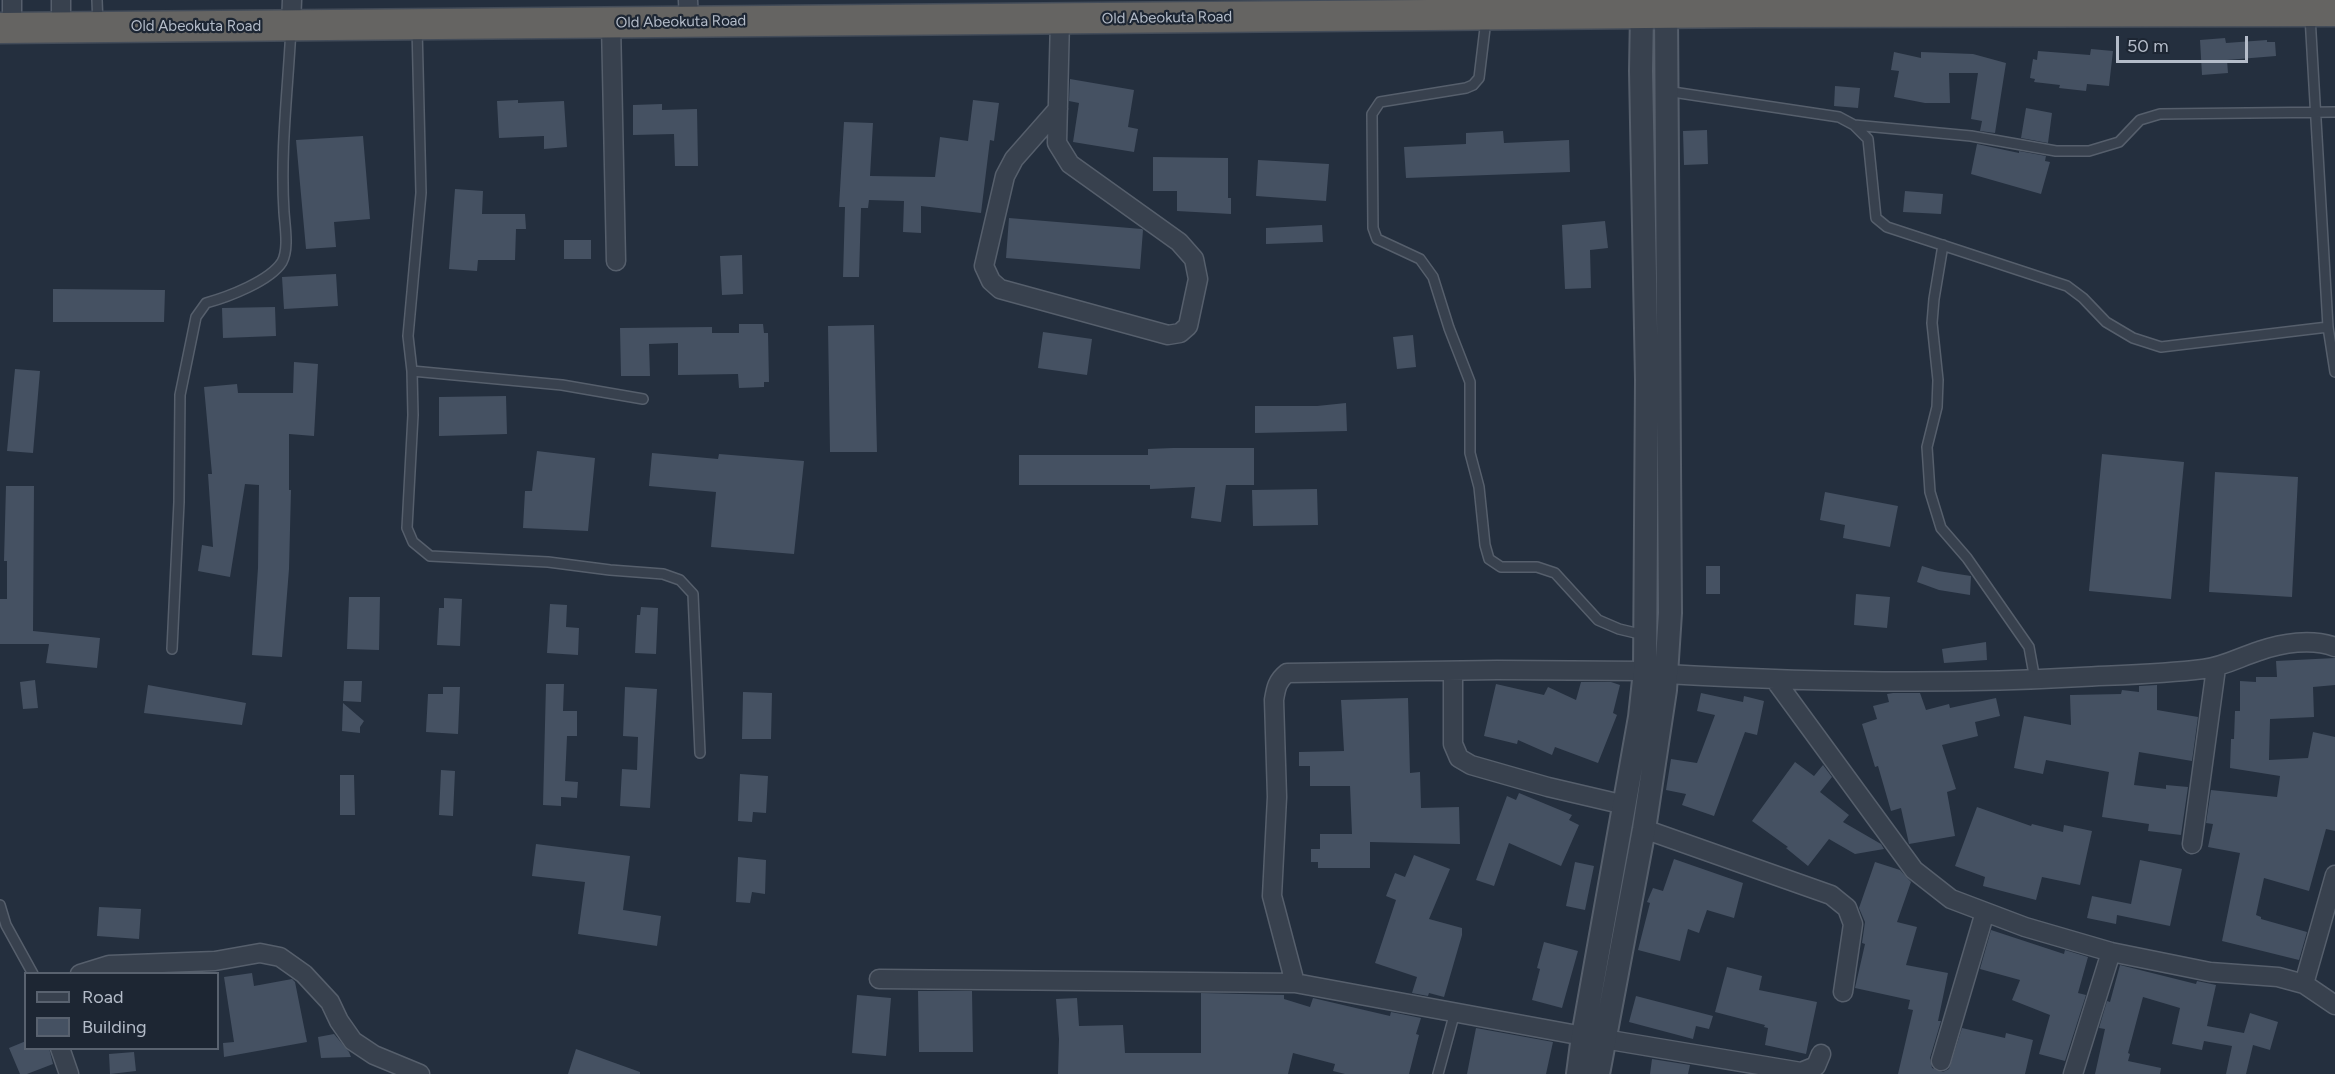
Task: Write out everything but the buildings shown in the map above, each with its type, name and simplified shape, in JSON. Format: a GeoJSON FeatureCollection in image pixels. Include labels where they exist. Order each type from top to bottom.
{"type":"FeatureCollection","features":[{"type":"Feature","properties":{"kind":"highway","name":"Old Abeokuta Road"},"geometry":{"type":"LineString","coordinates":[[8,19],[61,29],[98,14],[292,13],[417,25],[611,23],[689,11],[1060,19],[1130,9],[1487,15],[1654,13],[1756,6],[2213,6],[2322,11]]}},
{"type":"Feature","properties":{"kind":"street"},"geometry":{"type":"LineString","coordinates":[[61,0],[61,29]]}},
{"type":"Feature","properties":{"kind":"street"},"geometry":{"type":"LineString","coordinates":[[1598,1074],[1593,1038],[1625,805],[1656,673],[1670,601],[1666,91],[1654,13]]}},
{"type":"Feature","properties":{"kind":"street"},"geometry":{"type":"LineString","coordinates":[[1578,1074],[1593,1038],[1644,829],[1656,673],[1646,635],[1647,380],[1641,71],[1654,13]]}},
{"type":"Feature","properties":{"kind":"street"},"geometry":{"type":"LineString","coordinates":[[1058,109],[1014,159],[1005,176],[984,267],[991,281],[1000,289],[1168,335],[1180,333],[1188,326],[1198,279],[1194,259],[1179,242],[1070,164],[1057,143],[1058,109],[1060,19]]}},
{"type":"Feature","properties":{"kind":"street"},"geometry":{"type":"LineString","coordinates":[[611,23],[616,261]]}},
{"type":"Feature","properties":{"kind":"street"},"geometry":{"type":"LineString","coordinates":[[1295,983],[1272,896],[1277,797],[1274,700],[1276,686],[1287,673],[1453,670],[1656,673],[1775,680],[1917,683],[2035,680],[2216,668],[2261,650],[2281,646],[2310,641],[2335,646]]}},
{"type":"Feature","properties":{"kind":"street"},"geometry":{"type":"LineString","coordinates":[[2192,844],[2216,668]]}},
{"type":"Feature","properties":{"kind":"street"},"geometry":{"type":"LineString","coordinates":[[1453,670],[1453,744],[1459,758],[1471,765],[1548,787],[1625,805]]}},
{"type":"Feature","properties":{"kind":"street"},"geometry":{"type":"LineString","coordinates":[[1775,680],[1914,870],[1951,899],[2025,927],[2111,952],[2210,972],[2278,977],[2304,984],[2335,1005]]}},
{"type":"Feature","properties":{"kind":"street"},"geometry":{"type":"LineString","coordinates":[[1644,829],[1831,895],[1847,908],[1853,924],[1844,992]]}},
{"type":"Feature","properties":{"kind":"street"},"geometry":{"type":"LineString","coordinates":[[2304,984],[2335,875]]}},
{"type":"Feature","properties":{"kind":"street"},"geometry":{"type":"LineString","coordinates":[[1941,1061],[1985,912]]}},
{"type":"Feature","properties":{"kind":"street"},"geometry":{"type":"LineString","coordinates":[[2073,1074],[2111,952]]}},
{"type":"Feature","properties":{"kind":"street"},"geometry":{"type":"LineString","coordinates":[[86,972],[109,965],[215,961],[260,953],[280,957],[304,974],[330,1002],[339,1021],[353,1041],[374,1055],[420,1074]]}},
{"type":"Feature","properties":{"kind":"street"},"geometry":{"type":"LineString","coordinates":[[879,979],[1295,983],[1593,1038],[1802,1072],[1816,1066],[1821,1054]]}},
{"type":"Feature","properties":{"kind":"street"},"geometry":{"type":"LineString","coordinates":[[61,1050],[69,1074]]}},
{"type":"Feature","properties":{"kind":"lane"},"geometry":{"type":"LineString","coordinates":[[2322,11],[2315,113],[2328,327],[2335,372]]}},
{"type":"Feature","properties":{"kind":"lane"},"geometry":{"type":"LineString","coordinates":[[172,649],[180,395],[196,317],[206,303],[226,297],[276,271],[284,259],[282,184],[292,13]]}},
{"type":"Feature","properties":{"kind":"lane"},"geometry":{"type":"LineString","coordinates":[[1487,15],[1479,78],[1473,85],[1380,102],[1375,107],[1372,133],[1373,228],[1377,239],[1420,260],[1433,277],[1449,328],[1470,381],[1470,453],[1479,486],[1485,545],[1490,559],[1501,567],[1537,567],[1555,573],[1598,620],[1619,629],[1646,635]]}},
{"type":"Feature","properties":{"kind":"lane"},"geometry":{"type":"LineString","coordinates":[[417,25],[421,193],[408,336],[413,415],[407,528],[413,542],[430,556],[548,562],[663,574],[680,580],[693,594],[700,753]]}},
{"type":"Feature","properties":{"kind":"lane"},"geometry":{"type":"LineString","coordinates":[[1666,91],[1839,117],[1854,125],[1868,139],[1876,218],[1887,227],[2067,286],[2083,298],[2106,322],[2133,338],[2161,347],[2328,327]]}},
{"type":"Feature","properties":{"kind":"lane"},"geometry":{"type":"LineString","coordinates":[[1854,125],[1971,136],[2056,151],[2089,151],[2119,142],[2140,120],[2160,114],[2335,112]]}},
{"type":"Feature","properties":{"kind":"lane"},"geometry":{"type":"LineString","coordinates":[[1943,246],[1932,323],[1938,380],[1937,407],[1927,447],[1930,492],[1941,528],[1967,558],[2029,646],[2035,680]]}},
{"type":"Feature","properties":{"kind":"lane"},"geometry":{"type":"LineString","coordinates":[[412,371],[562,385],[643,399]]}},
{"type":"Feature","properties":{"kind":"lane"},"geometry":{"type":"LineString","coordinates":[[0,905],[6,925],[32,972]]}},
{"type":"Feature","properties":{"kind":"lane"},"geometry":{"type":"LineString","coordinates":[[1438,1074],[1455,1012]]}}]}
